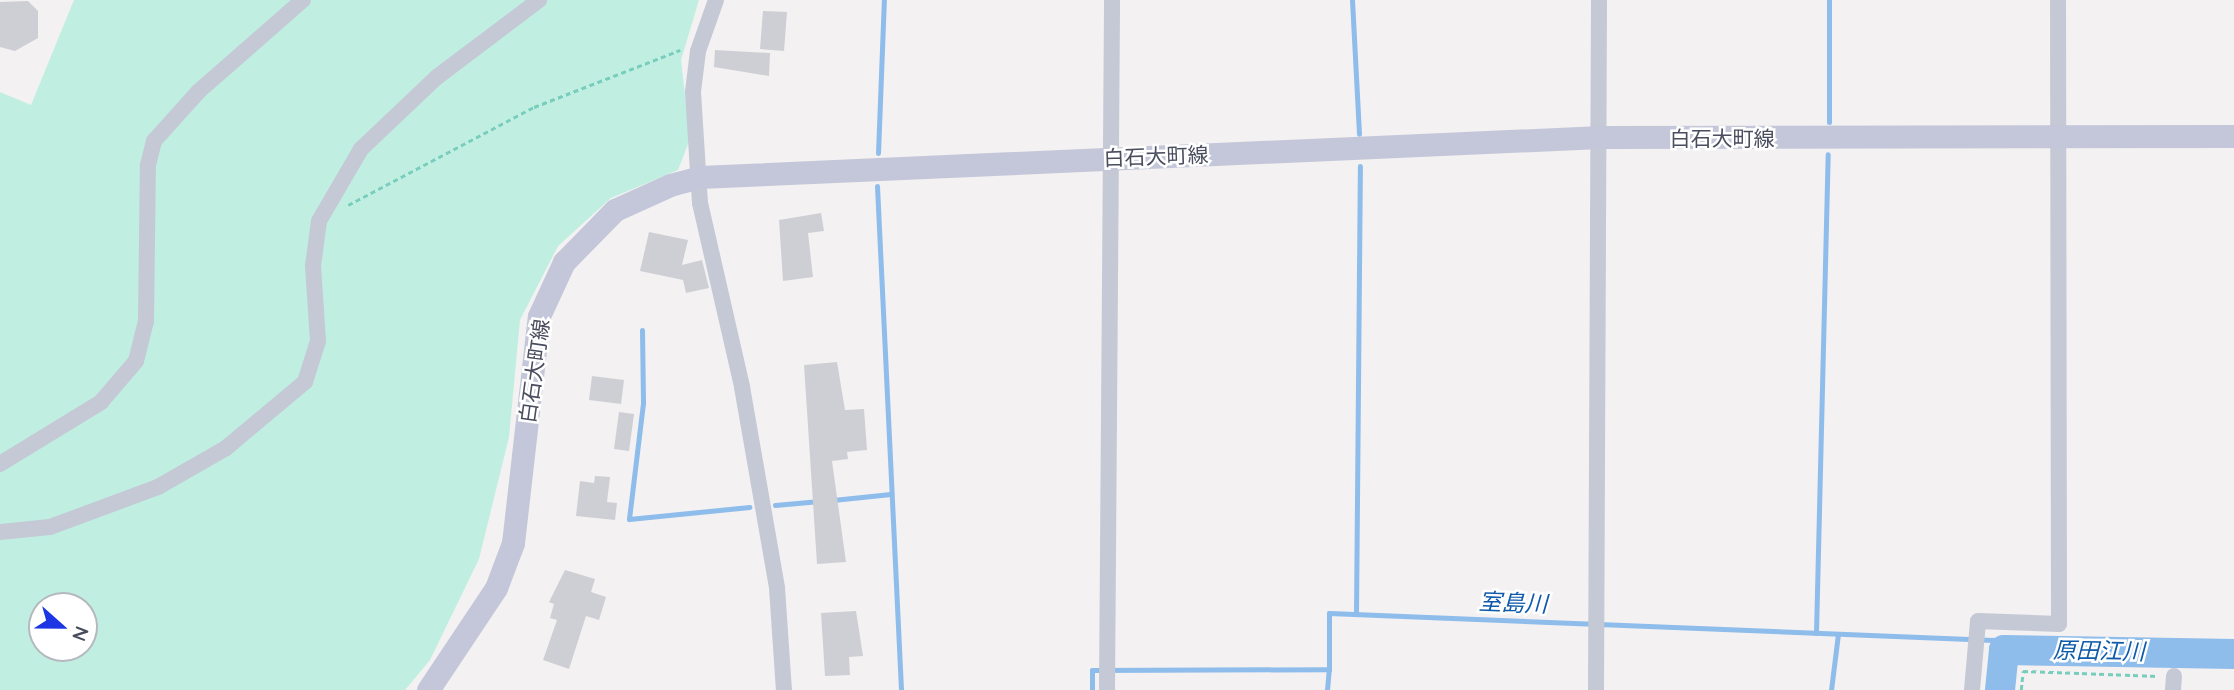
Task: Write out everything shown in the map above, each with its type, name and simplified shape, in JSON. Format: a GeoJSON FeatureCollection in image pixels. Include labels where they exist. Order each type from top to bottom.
{"type":"FeatureCollection","features":[{"type":"Feature","properties":{"kind":"main road","name":"白石大町線"},"geometry":{"type":"LineString","coordinates":[[428,690],[496,588],[513,543],[539,316],[565,262],[615,210],[699,177],[1601,137],[2059,139],[2234,136]]}},
{"type":"Feature","properties":{"kind":"street"},"geometry":{"type":"LineString","coordinates":[[0,464],[101,402],[136,361],[146,321],[148,165],[154,141],[200,91],[303,0]]}},
{"type":"Feature","properties":{"kind":"street"},"geometry":{"type":"LineString","coordinates":[[0,532],[50,527],[158,486],[226,448],[305,382],[318,341],[313,266],[319,221],[361,149],[437,77],[539,0]]}},
{"type":"Feature","properties":{"kind":"street"},"geometry":{"type":"LineString","coordinates":[[716,0],[698,51],[693,92],[699,177],[777,588],[784,690]]}},
{"type":"Feature","properties":{"kind":"street"},"geometry":{"type":"LineString","coordinates":[[1107,677],[1114,158],[1112,0]]}},
{"type":"Feature","properties":{"kind":"street"},"geometry":{"type":"LineString","coordinates":[[1596,690],[1600,636],[1600,0]]}},
{"type":"Feature","properties":{"kind":"street"},"geometry":{"type":"LineString","coordinates":[[1972,690],[1978,621],[2059,624],[2058,0]]}},
{"type":"Feature","properties":{"kind":"path"},"geometry":{"type":"LineString","coordinates":[[319,221],[534,107],[674,49],[698,51]]}},
{"type":"Feature","properties":{"kind":"path"},"geometry":{"type":"LineString","coordinates":[[2021,690],[2023,671],[2173,683]]}},
{"type":"Feature","properties":{"kind":"green space"},"geometry":{"type":"Polygon","coordinates":[[[74,0],[699,0],[681,60],[690,139],[678,170],[611,198],[558,246],[520,320],[509,437],[479,559],[430,660],[405,690],[0,690],[0,92],[31,105],[74,0]]]}},
{"type":"Feature","properties":{"kind":"building"},"geometry":{"type":"Polygon","coordinates":[[[28,1],[38,11],[38,38],[15,51],[0,47],[0,2],[28,1]]]}},
{"type":"Feature","properties":{"kind":"building"},"geometry":{"type":"Polygon","coordinates":[[[763,11],[787,12],[784,51],[760,49],[763,11]]]}},
{"type":"Feature","properties":{"kind":"building"},"geometry":{"type":"Polygon","coordinates":[[[715,50],[770,53],[769,76],[714,67],[715,50]]]}},
{"type":"Feature","properties":{"kind":"building"},"geometry":{"type":"Polygon","coordinates":[[[821,213],[824,231],[808,233],[813,277],[783,281],[779,220],[821,213]]]}},
{"type":"Feature","properties":{"kind":"building"},"geometry":{"type":"Polygon","coordinates":[[[649,232],[688,240],[682,265],[702,260],[709,288],[686,293],[683,280],[640,271],[649,232]]]}},
{"type":"Feature","properties":{"kind":"building"},"geometry":{"type":"Polygon","coordinates":[[[837,362],[845,410],[864,409],[867,450],[847,452],[848,459],[832,461],[846,562],[817,564],[804,365],[837,362]]]}},
{"type":"Feature","properties":{"kind":"building"},"geometry":{"type":"Polygon","coordinates":[[[592,376],[624,380],[621,404],[589,400],[592,376]]]}},
{"type":"Feature","properties":{"kind":"building"},"geometry":{"type":"Polygon","coordinates":[[[619,412],[634,414],[629,451],[614,449],[619,412]]]}},
{"type":"Feature","properties":{"kind":"building"},"geometry":{"type":"Polygon","coordinates":[[[595,476],[610,477],[607,502],[617,503],[615,520],[576,516],[580,481],[594,483],[595,476]]]}},
{"type":"Feature","properties":{"kind":"building"},"geometry":{"type":"Polygon","coordinates":[[[565,570],[595,579],[591,592],[606,597],[599,620],[586,616],[569,669],[543,660],[557,620],[550,618],[554,604],[549,602],[565,570]]]}},
{"type":"Feature","properties":{"kind":"building"},"geometry":{"type":"Polygon","coordinates":[[[856,611],[863,656],[849,657],[850,675],[825,676],[821,613],[856,611]]]}},
{"type":"Feature","properties":{"kind":"waterway"},"geometry":{"type":"LineString","coordinates":[[878,153],[884,0]]}},
{"type":"Feature","properties":{"kind":"waterway"},"geometry":{"type":"LineString","coordinates":[[1352,0],[1359,134]]}},
{"type":"Feature","properties":{"kind":"waterway"},"geometry":{"type":"LineString","coordinates":[[1829,0],[1829,122]]}},
{"type":"Feature","properties":{"kind":"waterway"},"geometry":{"type":"LineString","coordinates":[[1816,633],[1828,154]]}},
{"type":"Feature","properties":{"kind":"waterway"},"geometry":{"type":"LineString","coordinates":[[1356,614],[1360,166]]}},
{"type":"Feature","properties":{"kind":"waterway"},"geometry":{"type":"LineString","coordinates":[[877,186],[901,690]]}},
{"type":"Feature","properties":{"kind":"waterway"},"geometry":{"type":"LineString","coordinates":[[642,330],[643,403],[629,519],[749,507]]}},
{"type":"Feature","properties":{"kind":"waterway"},"geometry":{"type":"LineString","coordinates":[[833,500],[891,494]]}},
{"type":"Feature","properties":{"kind":"waterway"},"geometry":{"type":"LineString","coordinates":[[775,505],[820,501]]}},
{"type":"Feature","properties":{"kind":"waterway","name":"室島川"},"geometry":{"type":"LineString","coordinates":[[1092,690],[1092,670],[1329,669],[1329,613],[1993,640],[2004,650]]}},
{"type":"Feature","properties":{"kind":"waterway"},"geometry":{"type":"LineString","coordinates":[[1831,690],[1838,634]]}},
{"type":"Feature","properties":{"kind":"waterway","name":"原田江川"},"geometry":{"type":"LineString","coordinates":[[2000,690],[2004,650],[2234,654]]}},
{"type":"Feature","properties":{"kind":"waterway"},"geometry":{"type":"LineString","coordinates":[[1327,690],[1329,669]]}}]}
